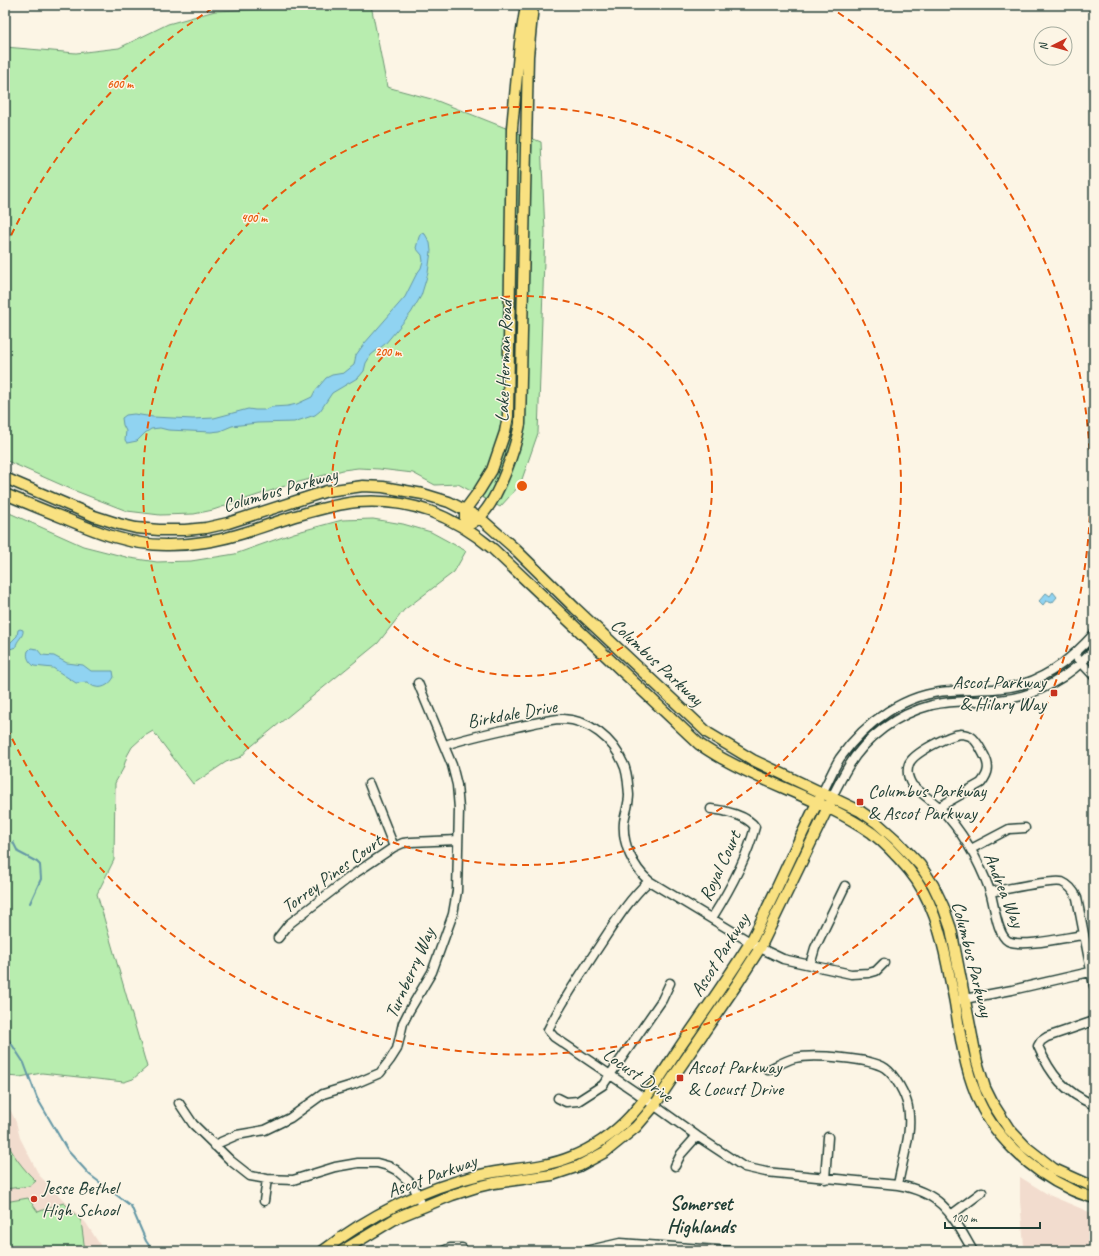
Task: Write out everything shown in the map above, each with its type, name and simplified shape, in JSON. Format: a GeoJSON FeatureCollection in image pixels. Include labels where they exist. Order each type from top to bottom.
{"type":"FeatureCollection","features":[{"type":"Feature","properties":{"kind":"main road","name":"Lake Herman Road"},"geometry":{"type":"LineString","coordinates":[[465,510],[492,470],[505,432],[508,416],[512,128],[520,43],[526,5]]}},
{"type":"Feature","properties":{"kind":"main road","name":"Lake Herman Road"},"geometry":{"type":"LineString","coordinates":[[466,528],[480,518],[492,499],[507,468],[518,437],[520,424],[528,56],[533,5]]}},
{"type":"Feature","properties":{"kind":"main road","name":"Columbus Parkway"},"geometry":{"type":"LineString","coordinates":[[5,478],[94,516],[136,528],[159,530],[206,528],[228,523],[327,491],[363,486],[383,487],[423,494],[449,502],[480,518],[514,548],[575,608],[708,733],[753,760],[860,811],[877,822],[920,865],[934,885],[951,929],[978,1062],[986,1088],[993,1104],[1009,1129],[1026,1147],[1054,1169],[1094,1187]]}},
{"type":"Feature","properties":{"kind":"main road","name":"Columbus Parkway"},"geometry":{"type":"LineString","coordinates":[[5,494],[91,530],[121,540],[166,545],[205,542],[233,536],[319,509],[356,502],[394,503],[416,507],[432,512],[466,528],[494,549],[699,744],[727,761],[848,818],[873,834],[895,854],[914,877],[930,905],[937,922],[955,1001],[962,1046],[976,1095],[994,1128],[1011,1147],[1037,1169],[1070,1189],[1094,1198]]}},
{"type":"Feature","properties":{"kind":"main road"},"geometry":{"type":"LineString","coordinates":[[465,510],[466,528]]}},
{"type":"Feature","properties":{"kind":"main road","name":"Ascot Parkway"},"geometry":{"type":"LineString","coordinates":[[322,1251],[341,1237],[396,1205],[462,1179],[496,1171],[531,1168],[569,1158],[601,1142],[627,1121],[645,1099],[750,942],[822,793]]}},
{"type":"Feature","properties":{"kind":"main road","name":"Ascot Parkway"},"geometry":{"type":"LineString","coordinates":[[342,1251],[386,1224],[422,1206],[452,1194],[477,1187],[552,1175],[579,1166],[605,1152],[636,1127],[654,1106],[760,948],[832,797]]}},
{"type":"Feature","properties":{"kind":"street","name":"Ascot Parkway"},"geometry":{"type":"LineString","coordinates":[[822,793],[841,758],[854,741],[875,720],[900,704],[913,699],[950,690],[998,689],[1022,684],[1048,673],[1074,655],[1094,634]]}},
{"type":"Feature","properties":{"kind":"street","name":"Ascot Parkway"},"geometry":{"type":"LineString","coordinates":[[832,797],[848,767],[861,749],[886,726],[906,714],[931,705],[999,700],[1025,695],[1057,681],[1082,663],[1094,650]]}},
{"type":"Feature","properties":{"kind":"street"},"geometry":{"type":"LineString","coordinates":[[1074,655],[1094,676]]}},
{"type":"Feature","properties":{"kind":"street","name":"Turnberry Way"},"geometry":{"type":"LineString","coordinates":[[215,1146],[237,1136],[265,1130],[290,1118],[323,1094],[352,1085],[380,1072],[397,1049],[403,1023],[432,972],[453,914],[456,891],[459,809],[457,785],[452,765],[418,683]]}},
{"type":"Feature","properties":{"kind":"street","name":"Birkdale Drive"},"geometry":{"type":"LineString","coordinates":[[445,745],[465,738],[562,719],[573,720],[596,729],[617,750],[624,763],[629,798],[624,825],[625,842],[636,868],[649,882],[712,918],[760,948],[783,959],[851,974],[876,971],[884,964]]}},
{"type":"Feature","properties":{"kind":"street","name":"Andrea Way"},"geometry":{"type":"LineString","coordinates":[[938,807],[982,783],[986,777],[989,767],[988,762],[976,741],[969,736],[962,734],[947,738],[916,755],[908,765],[908,774],[912,785],[938,807],[951,821],[971,850],[990,892],[1001,933],[1007,941],[1028,943],[1084,935]]}},
{"type":"Feature","properties":{"kind":"street"},"geometry":{"type":"LineString","coordinates":[[369,784],[394,847]]}},
{"type":"Feature","properties":{"kind":"street","name":"Royal Court"},"geometry":{"type":"LineString","coordinates":[[711,809],[732,813],[753,823],[755,827],[729,890],[712,918]]}},
{"type":"Feature","properties":{"kind":"street"},"geometry":{"type":"LineString","coordinates":[[971,850],[1009,829],[1025,828]]}},
{"type":"Feature","properties":{"kind":"street","name":"Torrey Pines Court"},"geometry":{"type":"LineString","coordinates":[[278,938],[289,924],[354,874],[394,847],[403,843],[411,842],[457,840]]}},
{"type":"Feature","properties":{"kind":"street"},"geometry":{"type":"LineString","coordinates":[[990,892],[1058,881],[1072,889],[1077,898],[1093,971],[1094,986]]}},
{"type":"Feature","properties":{"kind":"street","name":"Locust Drive"},"geometry":{"type":"LineString","coordinates":[[649,882],[637,892],[622,912],[567,996],[548,1030],[554,1037],[696,1136],[744,1167],[766,1172],[825,1179],[898,1185],[923,1191],[944,1207],[951,1215],[973,1251]]}},
{"type":"Feature","properties":{"kind":"street"},"geometry":{"type":"LineString","coordinates":[[810,965],[815,948],[845,886]]}},
{"type":"Feature","properties":{"kind":"street"},"geometry":{"type":"LineString","coordinates":[[955,1001],[1093,971]]}},
{"type":"Feature","properties":{"kind":"street"},"geometry":{"type":"LineString","coordinates":[[558,1098],[566,1102],[578,1102],[603,1085],[662,1000],[670,983]]}},
{"type":"Feature","properties":{"kind":"street"},"geometry":{"type":"LineString","coordinates":[[1094,1021],[1047,1037],[1041,1041],[1038,1046],[1044,1062],[1061,1084],[1072,1093],[1094,1106]]}},
{"type":"Feature","properties":{"kind":"street"},"geometry":{"type":"LineString","coordinates":[[768,1070],[795,1058],[813,1056],[869,1061],[886,1068],[898,1082],[908,1107],[909,1126],[898,1185]]}},
{"type":"Feature","properties":{"kind":"street"},"geometry":{"type":"LineString","coordinates":[[179,1103],[193,1124],[231,1161],[250,1176],[267,1179],[293,1180],[335,1167],[358,1163],[377,1163],[396,1170],[413,1185],[422,1206]]}},
{"type":"Feature","properties":{"kind":"street"},"geometry":{"type":"LineString","coordinates":[[675,1166],[681,1154],[696,1136]]}},
{"type":"Feature","properties":{"kind":"street"},"geometry":{"type":"LineString","coordinates":[[825,1179],[828,1137]]}},
{"type":"Feature","properties":{"kind":"street"},"geometry":{"type":"LineString","coordinates":[[264,1201],[267,1179]]}},
{"type":"Feature","properties":{"kind":"street"},"geometry":{"type":"LineString","coordinates":[[951,1215],[982,1192]]}},
{"type":"Feature","properties":{"kind":"street"},"geometry":{"type":"LineString","coordinates":[[585,1251],[606,1248],[620,1243],[731,1251]]}},
{"type":"Feature","properties":{"kind":"street"},"geometry":{"type":"LineString","coordinates":[[443,1251],[450,1248],[462,1248]]}},
{"type":"Feature","properties":{"kind":"shaded area","name":"Jesse Bethel High School"},"geometry":{"type":"Polygon","coordinates":[[[5,1103],[8,1105],[16,1122],[20,1138],[39,1175],[86,1223],[104,1251],[5,1251],[5,1103]]]}},
{"type":"Feature","properties":{"kind":"shaded area"},"geometry":{"type":"Polygon","coordinates":[[[1020,1177],[1049,1195],[1094,1214],[1094,1251],[1027,1251],[1024,1246],[1020,1201],[1020,1177]]]}},
{"type":"Feature","properties":{"kind":"green space"},"geometry":{"type":"Polygon","coordinates":[[[371,5],[387,87],[435,100],[541,142],[545,232],[538,433],[520,485],[500,507],[458,484],[435,485],[413,473],[358,468],[343,470],[288,485],[213,510],[194,514],[160,515],[127,511],[73,490],[5,460],[5,47],[76,53],[119,48],[168,24],[215,11],[371,5]]]}},
{"type":"Feature","properties":{"kind":"green space"},"geometry":{"type":"Polygon","coordinates":[[[5,511],[83,546],[130,558],[157,562],[191,561],[235,554],[294,533],[342,520],[373,519],[403,524],[431,532],[466,551],[454,572],[404,610],[378,643],[248,749],[241,757],[226,762],[193,784],[153,731],[143,737],[132,747],[127,756],[123,769],[115,783],[114,860],[97,894],[147,1067],[133,1079],[124,1082],[42,1073],[20,1077],[5,1076],[5,511]]]}},
{"type":"Feature","properties":{"kind":"green space"},"geometry":{"type":"Polygon","coordinates":[[[5,1138],[18,1161],[36,1181],[30,1186],[5,1189],[5,1138]]]}},
{"type":"Feature","properties":{"kind":"green space"},"geometry":{"type":"Polygon","coordinates":[[[28,1198],[38,1212],[64,1203],[81,1221],[85,1251],[5,1251],[5,1202],[28,1198]]]}},
{"type":"Feature","properties":{"kind":"water"},"geometry":{"type":"Polygon","coordinates":[[[421,233],[425,234],[430,243],[431,251],[428,273],[421,296],[411,313],[385,344],[371,355],[366,363],[364,371],[359,377],[332,393],[320,411],[315,415],[294,422],[257,423],[232,426],[220,431],[211,432],[168,430],[160,428],[151,429],[137,441],[127,443],[125,440],[126,431],[122,418],[126,415],[134,414],[153,417],[193,419],[214,418],[248,409],[264,410],[272,407],[288,406],[297,404],[312,397],[326,378],[332,375],[344,373],[354,365],[356,355],[364,344],[405,297],[421,268],[423,261],[422,255],[416,248],[421,233]]]}},
{"type":"Feature","properties":{"kind":"water"},"geometry":{"type":"Polygon","coordinates":[[[1053,592],[1057,597],[1052,603],[1046,601],[1043,605],[1039,601],[1046,593],[1050,596],[1053,592]]]}},
{"type":"Feature","properties":{"kind":"water"},"geometry":{"type":"Polygon","coordinates":[[[18,630],[23,630],[22,635],[17,642],[16,647],[10,649],[5,660],[5,648],[17,636],[18,630]]]}},
{"type":"Feature","properties":{"kind":"water"},"geometry":{"type":"Polygon","coordinates":[[[31,648],[37,649],[42,655],[54,656],[67,663],[83,665],[91,671],[113,671],[114,677],[109,683],[102,687],[94,686],[87,682],[76,683],[53,668],[34,666],[29,661],[27,653],[31,648]]]}},
{"type":"Feature","properties":{"kind":"waterway"},"geometry":{"type":"LineString","coordinates":[[13,842],[18,852],[40,865],[41,879],[30,903]]}},
{"type":"Feature","properties":{"kind":"waterway"},"geometry":{"type":"LineString","coordinates":[[5,961],[7,957]]}},
{"type":"Feature","properties":{"kind":"waterway"},"geometry":{"type":"LineString","coordinates":[[5,1034],[24,1063],[37,1098],[68,1151],[90,1175],[131,1206],[146,1241],[153,1251]]}},
{"type":"Feature","properties":{"kind":"place","name":"Ascot Parkway & Hilary Way"},"geometry":{"type":"Point","coordinates":[1054,693]}},
{"type":"Feature","properties":{"kind":"place","name":"Columbus Parkway & Ascot Parkway"},"geometry":{"type":"Point","coordinates":[860,802]}},
{"type":"Feature","properties":{"kind":"place","name":"Ascot Parkway & Locust Drive"},"geometry":{"type":"Point","coordinates":[680,1078]}},
{"type":"Feature","properties":{"kind":"place","name":"Jesse Bethel High School"},"geometry":{"type":"Point","coordinates":[34,1199]}},
{"type":"Feature","properties":{"kind":"district","name":"Somerset Highlands"},"geometry":{"type":"Point","coordinates":[701,1214]}}]}
